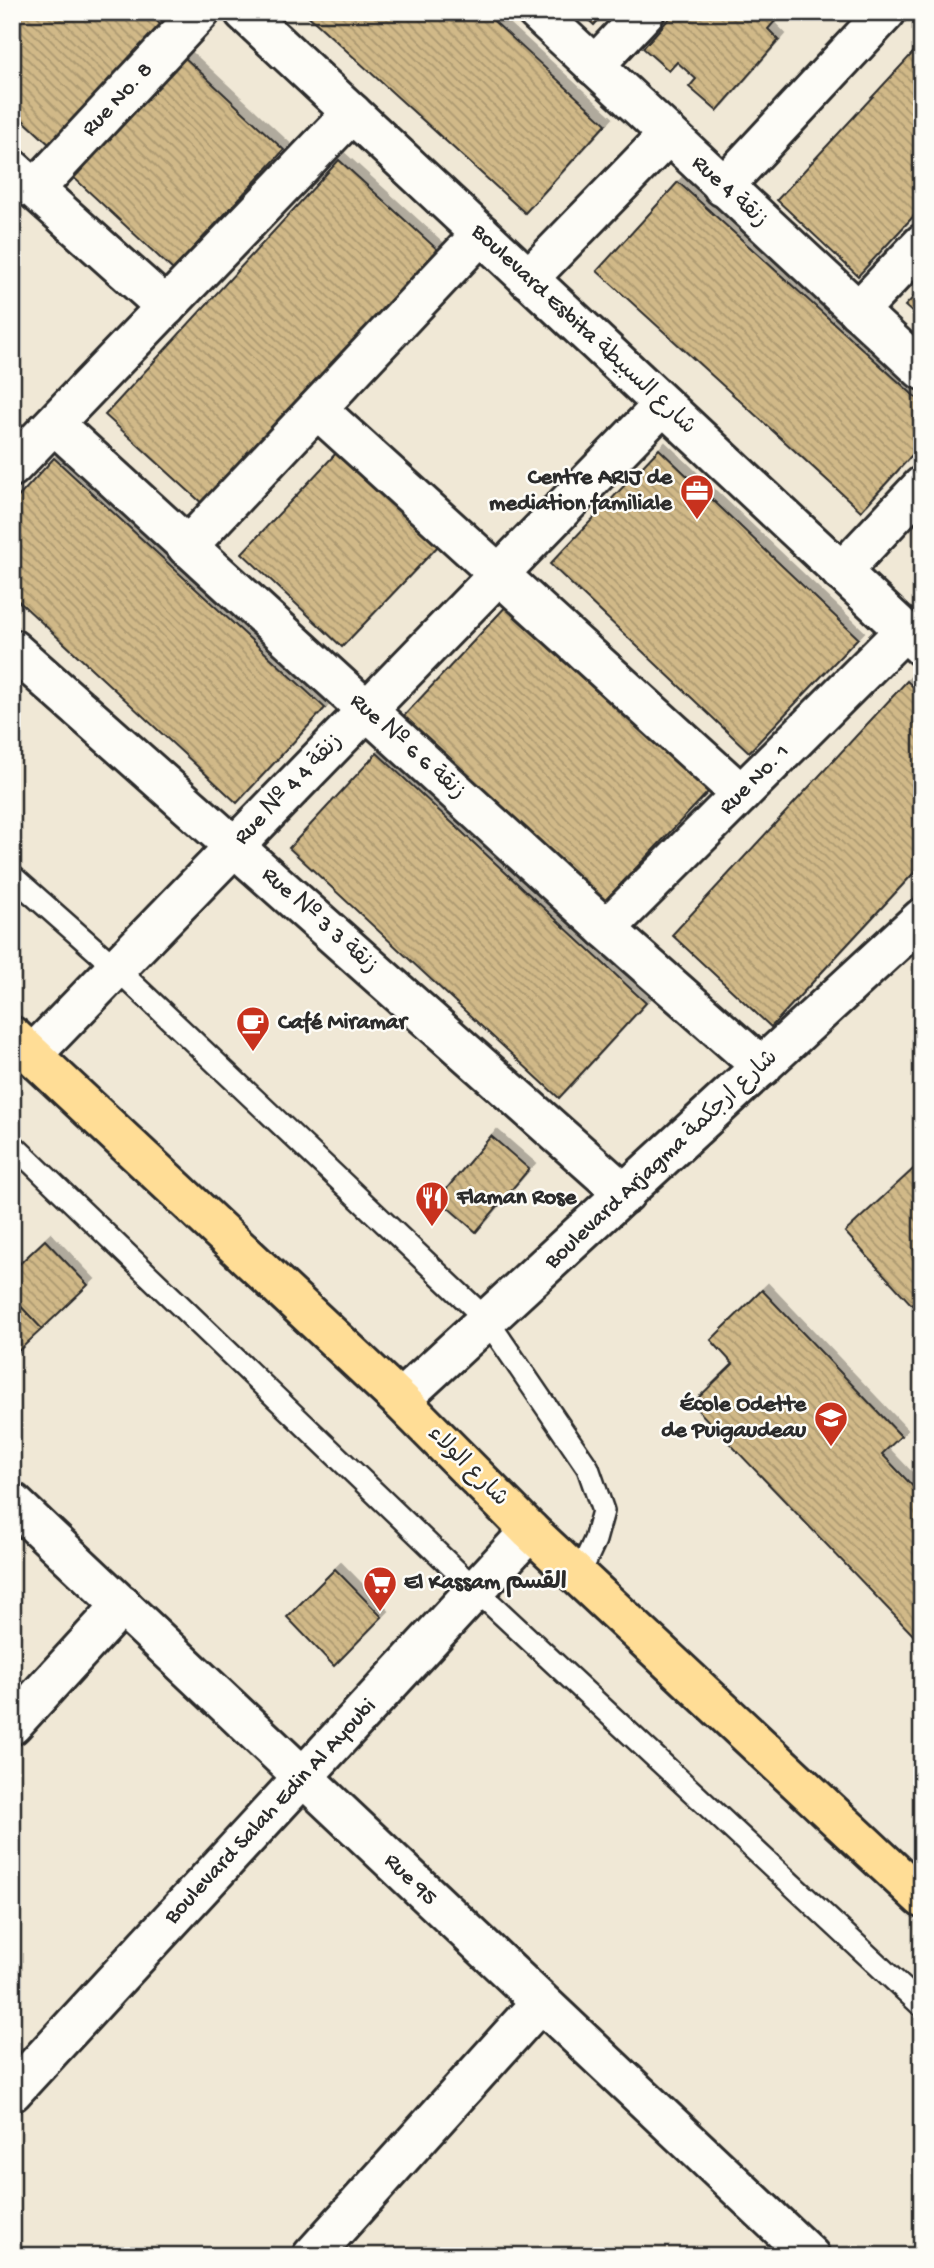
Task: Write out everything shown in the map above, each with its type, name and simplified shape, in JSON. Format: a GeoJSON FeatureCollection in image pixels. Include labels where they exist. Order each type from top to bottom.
{"type":"FeatureCollection","features":[{"type":"Feature","properties":{"kind":"main road","name":"شارع الولاء"},"geometry":{"type":"LineString","coordinates":[[23,1045],[400,1400],[578,1577],[922,1898]]}},
{"type":"Feature","properties":{"kind":"street","name":"Rue No. 8"},"geometry":{"type":"LineString","coordinates":[[24,178],[200,12]]}},
{"type":"Feature","properties":{"kind":"street","name":"Boulevard Esbita شارع السبيطة"},"geometry":{"type":"LineString","coordinates":[[244,12],[913,639]]}},
{"type":"Feature","properties":{"kind":"street","name":"Rue 4 زنقة"},"geometry":{"type":"LineString","coordinates":[[537,12],[922,370]]}},
{"type":"Feature","properties":{"kind":"street"},"geometry":{"type":"LineString","coordinates":[[594,66],[645,12]]}},
{"type":"Feature","properties":{"kind":"street"},"geometry":{"type":"LineString","coordinates":[[723,187],[886,12]]}},
{"type":"Feature","properties":{"kind":"street"},"geometry":{"type":"LineString","coordinates":[[12,467],[352,113]]}},
{"type":"Feature","properties":{"kind":"street"},"geometry":{"type":"LineString","coordinates":[[528,279],[668,135]]}},
{"type":"Feature","properties":{"kind":"street"},"geometry":{"type":"LineString","coordinates":[[24,178],[166,307]]}},
{"type":"Feature","properties":{"kind":"street"},"geometry":{"type":"LineString","coordinates":[[187,547],[481,234]]}},
{"type":"Feature","properties":{"kind":"street"},"geometry":{"type":"LineString","coordinates":[[858,312],[922,244]]}},
{"type":"Feature","properties":{"kind":"street","name":"Rue № 4 زنقة 4"},"geometry":{"type":"LineString","coordinates":[[23,1045],[116,968],[663,405]]}},
{"type":"Feature","properties":{"kind":"street"},"geometry":{"type":"LineString","coordinates":[[317,409],[741,794]]}},
{"type":"Feature","properties":{"kind":"street","name":"Rue № 6 زنقة 6"},"geometry":{"type":"LineString","coordinates":[[54,424],[606,929],[762,1067]]}},
{"type":"Feature","properties":{"kind":"street"},"geometry":{"type":"LineString","coordinates":[[841,572],[922,486]]}},
{"type":"Feature","properties":{"kind":"street","name":"Rue No. 1"},"geometry":{"type":"LineString","coordinates":[[606,929],[741,794],[913,639]]}},
{"type":"Feature","properties":{"kind":"street","name":"Rue № 3 زنقة 3"},"geometry":{"type":"LineString","coordinates":[[12,649],[625,1194]]}},
{"type":"Feature","properties":{"kind":"street","name":"Boulevard Arjagma شارع ارجكمة"},"geometry":{"type":"LineString","coordinates":[[400,1400],[922,918]]}},
{"type":"Feature","properties":{"kind":"street","name":"Rue 95"},"geometry":{"type":"LineString","coordinates":[[12,1502],[810,2256]]}},
{"type":"Feature","properties":{"kind":"street","name":"Boulevard Salah Edin Al Ayoubi"},"geometry":{"type":"LineString","coordinates":[[12,2092],[530,1531]]}},
{"type":"Feature","properties":{"kind":"street"},"geometry":{"type":"LineString","coordinates":[[12,1725],[122,1605]]}},
{"type":"Feature","properties":{"kind":"street"},"geometry":{"type":"LineString","coordinates":[[312,2256],[540,2003]]}},
{"type":"Feature","properties":{"kind":"lane"},"geometry":{"type":"LineString","coordinates":[[12,876],[116,968],[487,1320],[588,1468],[603,1511],[595,1540],[578,1577]]}},
{"type":"Feature","properties":{"kind":"lane"},"geometry":{"type":"LineString","coordinates":[[12,1144],[476,1590],[922,2006]]}},
{"type":"Feature","properties":{"kind":"building"},"geometry":{"type":"Polygon","coordinates":[[[12,12],[147,12],[162,26],[51,146],[12,110],[12,12]]]}},
{"type":"Feature","properties":{"kind":"building"},"geometry":{"type":"Polygon","coordinates":[[[304,12],[484,12],[606,124],[525,213],[304,12]]]}},
{"type":"Feature","properties":{"kind":"building"},"geometry":{"type":"Polygon","coordinates":[[[580,12],[606,12],[594,25],[580,12]]]}},
{"type":"Feature","properties":{"kind":"building"},"geometry":{"type":"Polygon","coordinates":[[[675,12],[783,12],[768,29],[779,40],[717,111],[689,87],[696,79],[677,62],[669,71],[643,48],[675,12]]]}},
{"type":"Feature","properties":{"kind":"building"},"geometry":{"type":"Polygon","coordinates":[[[922,43],[922,207],[858,276],[777,200],[922,43]]]}},
{"type":"Feature","properties":{"kind":"building"},"geometry":{"type":"Polygon","coordinates":[[[182,55],[284,150],[173,270],[71,175],[182,55]]]}},
{"type":"Feature","properties":{"kind":"building"},"geometry":{"type":"Polygon","coordinates":[[[339,160],[439,251],[205,506],[105,415],[339,160]]]}},
{"type":"Feature","properties":{"kind":"building"},"geometry":{"type":"Polygon","coordinates":[[[678,182],[922,403],[922,444],[861,511],[597,271],[678,182]]]}},
{"type":"Feature","properties":{"kind":"building"},"geometry":{"type":"Polygon","coordinates":[[[922,288],[922,321],[905,306],[922,288]]]}},
{"type":"Feature","properties":{"kind":"building"},"geometry":{"type":"Polygon","coordinates":[[[340,449],[440,544],[342,647],[242,553],[340,449]]]}},
{"type":"Feature","properties":{"kind":"building"},"geometry":{"type":"Polygon","coordinates":[[[659,449],[858,638],[749,752],[550,564],[659,449]]]}},
{"type":"Feature","properties":{"kind":"building"},"geometry":{"type":"Polygon","coordinates":[[[54,458],[325,708],[237,803],[12,595],[12,504],[54,458]]]}},
{"type":"Feature","properties":{"kind":"building"},"geometry":{"type":"Polygon","coordinates":[[[922,560],[922,577],[914,569],[922,560]]]}},
{"type":"Feature","properties":{"kind":"building"},"geometry":{"type":"Polygon","coordinates":[[[510,602],[709,791],[600,906],[402,718],[510,602]]]}},
{"type":"Feature","properties":{"kind":"building"},"geometry":{"type":"Polygon","coordinates":[[[907,681],[922,695],[922,864],[771,1027],[672,935],[907,681]]]}},
{"type":"Feature","properties":{"kind":"building"},"geometry":{"type":"Polygon","coordinates":[[[377,753],[646,1003],[559,1098],[289,848],[377,753]]]}},
{"type":"Feature","properties":{"kind":"building"},"geometry":{"type":"Polygon","coordinates":[[[491,1136],[529,1169],[476,1232],[438,1199],[491,1136]]]}},
{"type":"Feature","properties":{"kind":"building"},"geometry":{"type":"Polygon","coordinates":[[[922,1161],[922,1316],[845,1232],[922,1161]]]}},
{"type":"Feature","properties":{"kind":"building"},"geometry":{"type":"Polygon","coordinates":[[[45,1240],[88,1285],[42,1329],[12,1297],[12,1271],[45,1240]]]}},
{"type":"Feature","properties":{"kind":"building"},"geometry":{"type":"Polygon","coordinates":[[[762,1290],[901,1436],[882,1454],[922,1496],[922,1630],[915,1637],[692,1404],[733,1364],[711,1340],[762,1290]]]}},
{"type":"Feature","properties":{"kind":"building"},"geometry":{"type":"Polygon","coordinates":[[[12,1297],[42,1329],[12,1357],[12,1297]]]}},
{"type":"Feature","properties":{"kind":"building"},"geometry":{"type":"Polygon","coordinates":[[[335,1569],[382,1617],[334,1666],[287,1617],[335,1569]]]}},
{"type":"Feature","properties":{"kind":"place","name":"Centre ARIJ de mediation familiale"},"geometry":{"type":"Point","coordinates":[697,521]}},
{"type":"Feature","properties":{"kind":"place","name":"Café Miramar"},"geometry":{"type":"Point","coordinates":[253,1053]}},
{"type":"Feature","properties":{"kind":"place","name":"Flaman Rose"},"geometry":{"type":"Point","coordinates":[432,1228]}},
{"type":"Feature","properties":{"kind":"place","name":"École Odette de Puigaudeau"},"geometry":{"type":"Point","coordinates":[831,1448]}},
{"type":"Feature","properties":{"kind":"place","name":"El Kassam القسم"},"geometry":{"type":"Point","coordinates":[380,1613]}}]}
